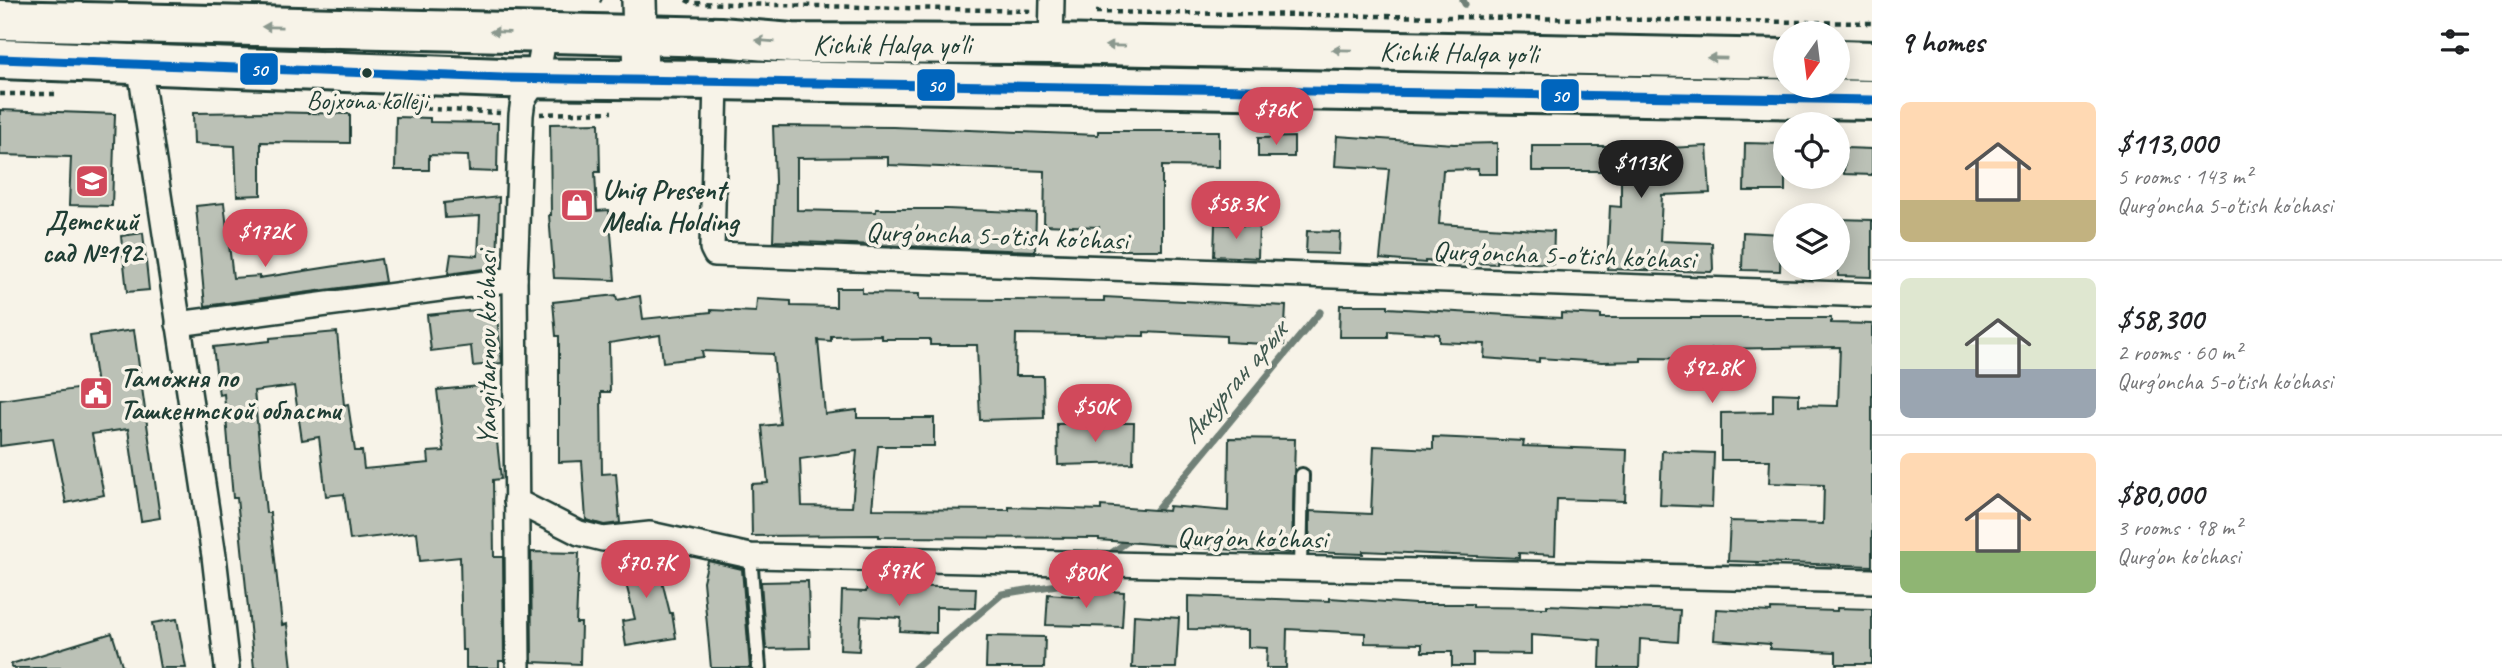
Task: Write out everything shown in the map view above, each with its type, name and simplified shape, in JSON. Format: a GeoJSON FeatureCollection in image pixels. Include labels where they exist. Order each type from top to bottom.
{"type":"FeatureCollection","features":[{"type":"Feature","properties":{"kind":"highway","name":"Kichik Halqa yo'li"},"geometry":{"type":"LineString","coordinates":[[0,20],[545,33],[640,18],[720,37],[792,43],[1052,19],[1773,58]]}},
{"type":"Feature","properties":{"kind":"highway","name":"Kichik Halqa yo'li"},"geometry":{"type":"LineString","coordinates":[[0,59],[537,79],[1872,100]]}},
{"type":"Feature","properties":{"kind":"highway"},"geometry":{"type":"LineString","coordinates":[[1850,60],[1872,61]]}},
{"type":"Feature","properties":{"kind":"main road"},"geometry":{"type":"LineString","coordinates":[[640,18],[641,79]]}},
{"type":"Feature","properties":{"kind":"street","name":"Yangitarnov ko'chasi"},"geometry":{"type":"LineString","coordinates":[[518,668],[515,279],[520,115],[523,100],[537,79],[545,33]]}},
{"type":"Feature","properties":{"kind":"street"},"geometry":{"type":"LineString","coordinates":[[139,63],[214,556],[227,668]]}},
{"type":"Feature","properties":{"kind":"street","name":"Qurg'oncha 5-o'tish ko'chasi"},"geometry":{"type":"LineString","coordinates":[[716,80],[712,248],[715,254],[1872,295]]}},
{"type":"Feature","properties":{"kind":"street"},"geometry":{"type":"LineString","coordinates":[[178,324],[515,279]]}},
{"type":"Feature","properties":{"kind":"street","name":"Qurg'on ko'chasi"},"geometry":{"type":"LineString","coordinates":[[516,501],[579,533],[603,539],[650,534],[750,555],[1872,581]]}},
{"type":"Feature","properties":{"kind":"lane"},"geometry":{"type":"LineString","coordinates":[[1300,568],[1302,475]]}},
{"type":"Feature","properties":{"kind":"lane"},"geometry":{"type":"LineString","coordinates":[[750,555],[759,668]]}},
{"type":"Feature","properties":{"kind":"path"},"geometry":{"type":"LineString","coordinates":[[686,0],[692,3],[1052,19],[1872,23]]}},
{"type":"Feature","properties":{"kind":"building","name":"Детский сад №192"},"geometry":{"type":"Polygon","coordinates":[[[0,110],[115,114],[112,206],[69,205],[71,157],[0,155],[0,110]]]}},
{"type":"Feature","properties":{"kind":"building"},"geometry":{"type":"Polygon","coordinates":[[[193,113],[350,114],[350,143],[261,142],[261,195],[237,196],[235,146],[194,144],[193,113]]]}},
{"type":"Feature","properties":{"kind":"building"},"geometry":{"type":"Polygon","coordinates":[[[396,117],[430,118],[430,122],[498,123],[497,172],[469,171],[468,156],[429,155],[429,170],[395,170],[396,117]]]}},
{"type":"Feature","properties":{"kind":"building"},"geometry":{"type":"Polygon","coordinates":[[[599,123],[600,172],[595,172],[597,211],[609,210],[615,280],[554,278],[549,215],[550,124],[599,123]]]}},
{"type":"Feature","properties":{"kind":"building"},"geometry":{"type":"Polygon","coordinates":[[[773,126],[893,127],[1098,135],[1098,131],[1219,131],[1219,167],[1162,166],[1162,250],[1099,250],[1099,227],[1044,225],[1045,171],[888,165],[888,157],[797,158],[797,210],[876,212],[876,209],[947,209],[1036,213],[1035,251],[773,241],[773,126]]]}},
{"type":"Feature","properties":{"kind":"building"},"geometry":{"type":"Polygon","coordinates":[[[1337,136],[1454,144],[1497,143],[1497,174],[1478,174],[1478,169],[1443,170],[1439,224],[1554,231],[1553,264],[1497,261],[1497,264],[1425,263],[1380,259],[1389,169],[1335,166],[1337,136]]]}},
{"type":"Feature","properties":{"kind":"building"},"geometry":{"type":"Polygon","coordinates":[[[1294,137],[1294,157],[1258,157],[1258,138],[1294,137]]]}},
{"type":"Feature","properties":{"kind":"building"},"geometry":{"type":"Polygon","coordinates":[[[1745,143],[1773,144],[1773,189],[1785,191],[1744,191],[1745,143]]]}},
{"type":"Feature","properties":{"kind":"building"},"geometry":{"type":"Polygon","coordinates":[[[1532,146],[1707,146],[1710,193],[1662,195],[1660,241],[1712,243],[1711,272],[1607,269],[1610,206],[1621,207],[1621,171],[1532,171],[1532,146]]]}},
{"type":"Feature","properties":{"kind":"building"},"geometry":{"type":"Polygon","coordinates":[[[1850,148],[1872,149],[1872,175],[1850,174],[1850,148]]]}},
{"type":"Feature","properties":{"kind":"building"},"geometry":{"type":"Polygon","coordinates":[[[499,197],[497,267],[448,274],[451,254],[478,256],[480,216],[445,218],[444,203],[499,197]]]}},
{"type":"Feature","properties":{"kind":"building"},"geometry":{"type":"Polygon","coordinates":[[[224,203],[233,278],[259,278],[381,259],[385,282],[205,306],[196,206],[224,203]]]}},
{"type":"Feature","properties":{"kind":"building"},"geometry":{"type":"Polygon","coordinates":[[[1850,219],[1872,220],[1872,277],[1850,276],[1850,219]]]}},
{"type":"Feature","properties":{"kind":"building"},"geometry":{"type":"Polygon","coordinates":[[[1215,224],[1259,226],[1258,258],[1214,256],[1215,224]]]}},
{"type":"Feature","properties":{"kind":"building"},"geometry":{"type":"Polygon","coordinates":[[[1307,231],[1340,232],[1339,254],[1306,253],[1307,231]]]}},
{"type":"Feature","properties":{"kind":"building"},"geometry":{"type":"Polygon","coordinates":[[[1743,232],[1773,234],[1773,271],[1742,270],[1743,232]]]}},
{"type":"Feature","properties":{"kind":"building"},"geometry":{"type":"Polygon","coordinates":[[[143,233],[149,290],[127,292],[121,236],[143,233]]]}},
{"type":"Feature","properties":{"kind":"building"},"geometry":{"type":"Polygon","coordinates":[[[836,288],[862,288],[862,293],[919,294],[919,299],[1104,301],[1104,297],[1286,306],[1284,345],[1226,342],[1226,336],[1144,332],[1144,336],[1016,334],[1015,376],[1043,376],[1044,418],[980,420],[977,345],[930,345],[930,339],[881,339],[881,335],[831,336],[831,341],[818,340],[825,414],[857,410],[857,418],[934,418],[934,446],[878,446],[872,509],[1009,510],[1009,507],[1101,510],[1101,506],[1168,511],[1169,506],[1228,511],[1229,438],[1295,439],[1292,551],[1218,549],[1099,538],[752,536],[751,484],[768,483],[762,426],[780,424],[773,354],[702,351],[703,357],[663,362],[660,335],[609,343],[610,392],[601,392],[602,474],[616,473],[620,523],[604,525],[586,520],[582,461],[559,462],[559,336],[556,336],[553,302],[616,295],[617,300],[640,296],[643,319],[711,310],[756,312],[757,299],[791,301],[791,306],[836,307],[836,288]],[[857,451],[800,459],[802,506],[852,507],[857,451]]]}},
{"type":"Feature","properties":{"kind":"building"},"geometry":{"type":"Polygon","coordinates":[[[1340,305],[1388,305],[1388,308],[1561,318],[1561,313],[1601,315],[1601,318],[1831,318],[1831,323],[1872,324],[1872,566],[1728,561],[1730,521],[1823,524],[1824,485],[1769,483],[1770,460],[1721,460],[1721,413],[1773,412],[1773,393],[1799,394],[1799,405],[1838,406],[1840,347],[1712,349],[1712,359],[1641,358],[1641,361],[1602,362],[1539,358],[1539,362],[1484,358],[1485,344],[1439,342],[1439,334],[1388,331],[1388,337],[1339,337],[1340,305]]]}},
{"type":"Feature","properties":{"kind":"building"},"geometry":{"type":"Polygon","coordinates":[[[496,308],[502,363],[473,366],[471,346],[431,351],[427,315],[496,308]]]}},
{"type":"Feature","properties":{"kind":"building","name":"Таможня по Ташкентской области"},"geometry":{"type":"Polygon","coordinates":[[[134,330],[160,518],[141,521],[128,429],[92,434],[104,495],[66,503],[53,439],[0,446],[0,400],[97,386],[90,336],[134,330]]]}},
{"type":"Feature","properties":{"kind":"building"},"geometry":{"type":"Polygon","coordinates":[[[337,332],[344,405],[348,404],[355,451],[362,451],[364,469],[429,463],[428,452],[444,451],[437,390],[491,385],[501,479],[493,480],[494,557],[503,557],[504,661],[499,661],[499,668],[466,668],[466,650],[462,650],[460,557],[420,561],[417,532],[350,540],[344,494],[326,496],[319,437],[302,440],[294,386],[254,391],[266,513],[270,513],[282,625],[287,624],[292,668],[254,668],[237,498],[233,498],[224,394],[219,395],[213,347],[337,332]]]}},
{"type":"Feature","properties":{"kind":"building"},"geometry":{"type":"Polygon","coordinates":[[[1134,423],[1133,463],[1058,465],[1057,424],[1134,423]]]}},
{"type":"Feature","properties":{"kind":"building"},"geometry":{"type":"Polygon","coordinates":[[[1433,437],[1524,441],[1523,446],[1627,450],[1625,501],[1557,499],[1555,555],[1519,553],[1519,558],[1363,551],[1363,554],[1309,552],[1310,511],[1371,514],[1374,446],[1433,449],[1433,437]]]}},
{"type":"Feature","properties":{"kind":"building"},"geometry":{"type":"Polygon","coordinates":[[[1662,451],[1714,453],[1712,507],[1660,505],[1662,451]]]}},
{"type":"Feature","properties":{"kind":"building"},"geometry":{"type":"Polygon","coordinates":[[[654,549],[672,613],[676,638],[626,646],[622,621],[635,619],[619,556],[654,549]]]}},
{"type":"Feature","properties":{"kind":"building"},"geometry":{"type":"Polygon","coordinates":[[[531,552],[579,553],[576,623],[581,623],[580,664],[532,662],[531,552]]]}},
{"type":"Feature","properties":{"kind":"building"},"geometry":{"type":"Polygon","coordinates":[[[708,561],[742,569],[750,668],[711,668],[703,581],[708,561]]]}},
{"type":"Feature","properties":{"kind":"building"},"geometry":{"type":"Polygon","coordinates":[[[808,581],[810,648],[766,649],[761,582],[808,581]]]}},
{"type":"Feature","properties":{"kind":"building"},"geometry":{"type":"Polygon","coordinates":[[[867,585],[976,588],[975,608],[936,607],[936,633],[900,631],[901,618],[861,616],[859,651],[840,650],[842,591],[866,592],[867,585]]]}},
{"type":"Feature","properties":{"kind":"building"},"geometry":{"type":"Polygon","coordinates":[[[1087,590],[1124,592],[1122,627],[1046,625],[1048,594],[1087,597],[1087,590]]]}},
{"type":"Feature","properties":{"kind":"building"},"geometry":{"type":"Polygon","coordinates":[[[1188,596],[1330,601],[1330,598],[1415,604],[1473,604],[1473,607],[1547,608],[1547,605],[1680,610],[1678,642],[1640,639],[1639,668],[1600,668],[1601,640],[1531,635],[1531,654],[1473,653],[1473,666],[1452,666],[1452,652],[1422,652],[1422,644],[1365,643],[1365,633],[1287,629],[1286,668],[1266,668],[1267,648],[1248,647],[1248,630],[1188,629],[1188,596]]]}},
{"type":"Feature","properties":{"kind":"building"},"geometry":{"type":"Polygon","coordinates":[[[1837,608],[1872,609],[1872,664],[1836,664],[1836,652],[1770,649],[1770,644],[1714,640],[1716,609],[1771,612],[1771,609],[1837,611],[1837,608]]]}},
{"type":"Feature","properties":{"kind":"building"},"geometry":{"type":"Polygon","coordinates":[[[1134,615],[1179,618],[1176,668],[1132,668],[1134,615]]]}},
{"type":"Feature","properties":{"kind":"building"},"geometry":{"type":"Polygon","coordinates":[[[177,619],[186,668],[160,668],[152,623],[177,619]]]}},
{"type":"Feature","properties":{"kind":"building"},"geometry":{"type":"Polygon","coordinates":[[[112,633],[123,668],[12,668],[11,664],[112,633]]]}},
{"type":"Feature","properties":{"kind":"building"},"geometry":{"type":"Polygon","coordinates":[[[987,636],[1045,637],[1044,668],[986,668],[987,636]]]}},
{"type":"Feature","properties":{"kind":"waterway","name":"Аккурган арык"},"geometry":{"type":"LineString","coordinates":[[1463,0],[1465,4]]}},
{"type":"Feature","properties":{"kind":"waterway","name":"Аккурган арык"},"geometry":{"type":"LineString","coordinates":[[1151,517],[1320,312]]}},
{"type":"Feature","properties":{"kind":"waterway","name":"Аккурган арык"},"geometry":{"type":"LineString","coordinates":[[1107,556],[1134,537]]}},
{"type":"Feature","properties":{"kind":"waterway","name":"Аккурган арык"},"geometry":{"type":"LineString","coordinates":[[915,668],[1002,594],[1063,584],[1085,570]]}},
{"type":"Feature","properties":{"kind":"transit line","name":"50"},"geometry":{"type":"LineString","coordinates":[[0,59],[503,78],[1872,100]]}},
{"type":"Feature","properties":{"kind":"place","name":"Bojxona kolleji"},"geometry":{"type":"Point","coordinates":[367,73]}},
{"type":"Feature","properties":{"kind":"place","name":"Детский сад №192"},"geometry":{"type":"Point","coordinates":[92,181]}},
{"type":"Feature","properties":{"kind":"place","name":"Uniq Present Media Holding"},"geometry":{"type":"Point","coordinates":[577,205]}},
{"type":"Feature","properties":{"kind":"place","name":"Таможня по Ташкентской области"},"geometry":{"type":"Point","coordinates":[96,393]}}]}
